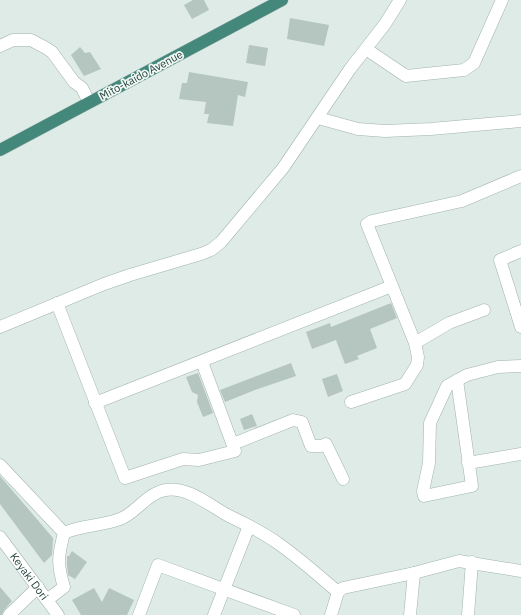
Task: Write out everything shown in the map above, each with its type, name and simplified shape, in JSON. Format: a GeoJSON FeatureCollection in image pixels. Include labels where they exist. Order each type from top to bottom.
{"type":"FeatureCollection","features":[{"type":"Feature","properties":{"kind":"highway","name":"Mito-kaido Avenue"},"geometry":{"type":"LineString","coordinates":[[0,150],[282,0]]}},
{"type":"Feature","properties":{"kind":"street"},"geometry":{"type":"LineString","coordinates":[[0,327],[123,277],[212,250],[283,168],[350,69],[385,24],[400,0]]}},
{"type":"Feature","properties":{"kind":"street"},"geometry":{"type":"LineString","coordinates":[[366,49],[406,76],[464,70],[474,63],[502,0]]}},
{"type":"Feature","properties":{"kind":"street"},"geometry":{"type":"LineString","coordinates":[[0,46],[13,40],[31,40],[46,48],[52,52],[74,82],[82,88],[89,102]]}},
{"type":"Feature","properties":{"kind":"street"},"geometry":{"type":"LineString","coordinates":[[318,118],[358,129],[384,131],[431,129],[521,121]]}},
{"type":"Feature","properties":{"kind":"street"},"geometry":{"type":"LineString","coordinates":[[351,402],[405,384],[417,365],[418,357],[415,343],[368,224],[372,221],[462,200],[521,176]]}},
{"type":"Feature","properties":{"kind":"street"},"geometry":{"type":"LineString","coordinates":[[521,251],[500,260],[521,327]]}},
{"type":"Feature","properties":{"kind":"street"},"geometry":{"type":"LineString","coordinates":[[95,403],[392,286]]}},
{"type":"Feature","properties":{"kind":"street"},"geometry":{"type":"LineString","coordinates":[[57,303],[125,478],[183,459],[199,460],[235,452],[202,362]]}},
{"type":"Feature","properties":{"kind":"street"},"geometry":{"type":"LineString","coordinates":[[415,343],[449,323],[484,310]]}},
{"type":"Feature","properties":{"kind":"street"},"geometry":{"type":"LineString","coordinates":[[457,380],[472,486],[424,496],[422,490],[429,463],[430,423],[447,386],[457,380],[467,375],[498,367],[521,366]]}},
{"type":"Feature","properties":{"kind":"street"},"geometry":{"type":"LineString","coordinates":[[232,444],[293,420],[302,422],[311,446],[321,446],[326,444],[342,478]]}},
{"type":"Feature","properties":{"kind":"street"},"geometry":{"type":"LineString","coordinates":[[468,463],[521,454]]}},
{"type":"Feature","properties":{"kind":"street"},"geometry":{"type":"LineString","coordinates":[[0,465],[64,533]]}},
{"type":"Feature","properties":{"kind":"street"},"geometry":{"type":"LineString","coordinates":[[64,533],[71,530],[121,519],[150,496],[164,490],[184,492],[197,497],[279,544],[338,592]]}},
{"type":"Feature","properties":{"kind":"street"},"geometry":{"type":"LineString","coordinates":[[214,615],[248,526]]}},
{"type":"Feature","properties":{"kind":"street"},"geometry":{"type":"LineString","coordinates":[[47,600],[64,587],[58,562],[64,533]]}},
{"type":"Feature","properties":{"kind":"street","name":"Keyaki Dori"},"geometry":{"type":"LineString","coordinates":[[0,537],[58,615]]}},
{"type":"Feature","properties":{"kind":"street"},"geometry":{"type":"LineString","coordinates":[[331,615],[338,592],[343,588],[414,573],[459,561],[521,571]]}},
{"type":"Feature","properties":{"kind":"street"},"geometry":{"type":"LineString","coordinates":[[468,615],[472,562]]}},
{"type":"Feature","properties":{"kind":"street"},"geometry":{"type":"LineString","coordinates":[[139,615],[158,565],[294,615]]}},
{"type":"Feature","properties":{"kind":"street"},"geometry":{"type":"LineString","coordinates":[[410,615],[414,573]]}},
{"type":"Feature","properties":{"kind":"street"},"geometry":{"type":"LineString","coordinates":[[9,615],[38,587]]}},
{"type":"Feature","properties":{"kind":"building"},"geometry":{"type":"Polygon","coordinates":[[[193,0],[204,0],[209,10],[192,19],[184,5],[193,0]]]}},
{"type":"Feature","properties":{"kind":"building"},"geometry":{"type":"Polygon","coordinates":[[[290,18],[329,25],[324,46],[287,39],[290,18]]]}},
{"type":"Feature","properties":{"kind":"building"},"geometry":{"type":"Polygon","coordinates":[[[249,45],[268,48],[265,66],[246,63],[249,45]]]}},
{"type":"Feature","properties":{"kind":"building"},"geometry":{"type":"Polygon","coordinates":[[[80,47],[85,53],[90,52],[101,69],[84,76],[71,55],[80,47]]]}},
{"type":"Feature","properties":{"kind":"building"},"geometry":{"type":"Polygon","coordinates":[[[189,72],[248,82],[245,97],[238,95],[233,126],[207,123],[209,114],[204,114],[206,102],[179,99],[182,83],[187,83],[189,72]]]}},
{"type":"Feature","properties":{"kind":"building"},"geometry":{"type":"Polygon","coordinates":[[[391,303],[397,318],[370,329],[377,348],[357,356],[359,359],[345,364],[336,340],[312,349],[306,332],[330,323],[331,327],[391,303]]]}},
{"type":"Feature","properties":{"kind":"building"},"geometry":{"type":"Polygon","coordinates":[[[291,363],[296,376],[225,402],[220,390],[291,363]]]}},
{"type":"Feature","properties":{"kind":"building"},"geometry":{"type":"Polygon","coordinates":[[[198,373],[213,413],[203,417],[197,402],[198,395],[192,392],[186,377],[198,373]]]}},
{"type":"Feature","properties":{"kind":"building"},"geometry":{"type":"Polygon","coordinates":[[[337,374],[343,391],[328,397],[322,379],[337,374]]]}},
{"type":"Feature","properties":{"kind":"building"},"geometry":{"type":"Polygon","coordinates":[[[252,414],[257,426],[244,430],[240,419],[252,414]]]}},
{"type":"Feature","properties":{"kind":"building"},"geometry":{"type":"Polygon","coordinates":[[[0,476],[53,538],[52,555],[44,563],[0,504],[0,476]]]}},
{"type":"Feature","properties":{"kind":"building"},"geometry":{"type":"Polygon","coordinates":[[[72,551],[87,562],[75,579],[68,575],[67,556],[69,556],[72,551]]]}},
{"type":"Feature","properties":{"kind":"building"},"geometry":{"type":"Polygon","coordinates":[[[0,587],[12,601],[4,610],[2,615],[0,615],[0,587]]]}},
{"type":"Feature","properties":{"kind":"building"},"geometry":{"type":"Polygon","coordinates":[[[94,588],[102,602],[109,588],[134,600],[127,615],[81,615],[72,600],[94,588]]]}}]}
